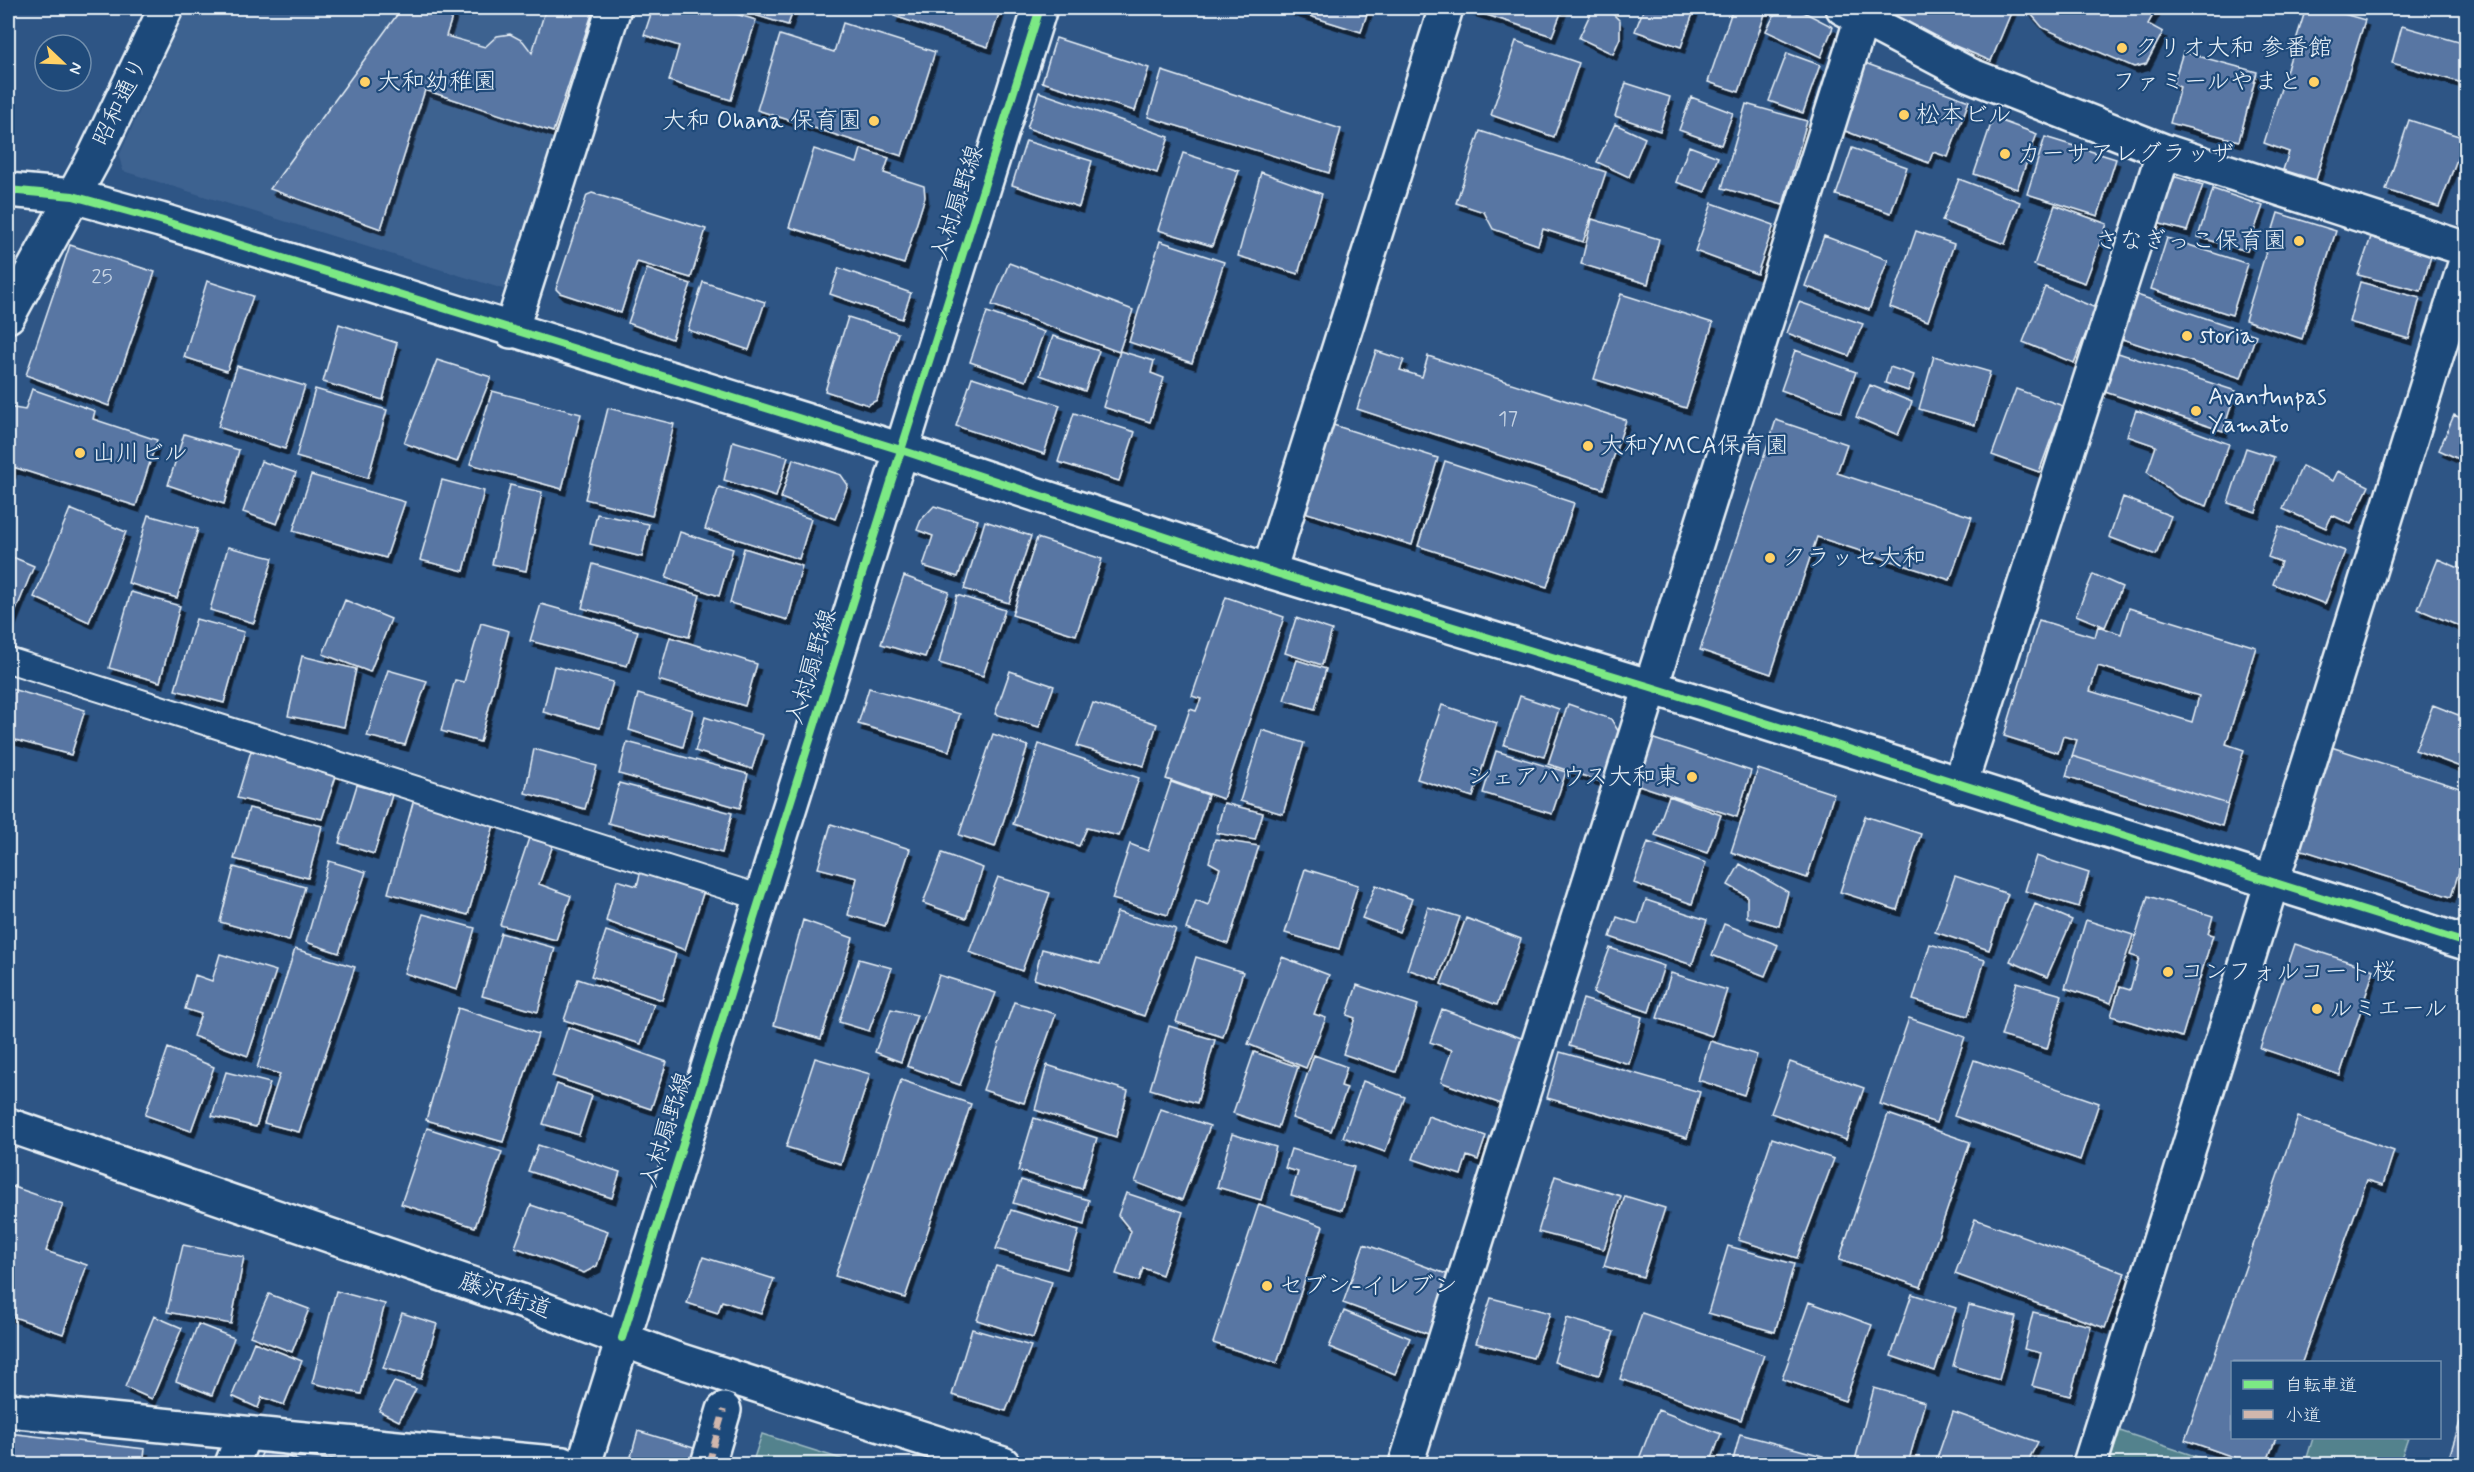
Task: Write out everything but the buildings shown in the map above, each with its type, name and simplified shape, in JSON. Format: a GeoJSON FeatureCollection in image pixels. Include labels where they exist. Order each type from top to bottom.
{"type":"FeatureCollection","features":[{"type":"Feature","properties":{"kind":"main road","name":"昭和通り"},"geometry":{"type":"LineString","coordinates":[[8,316],[93,160],[166,8]]}},
{"type":"Feature","properties":{"kind":"main road"},"geometry":{"type":"LineString","coordinates":[[512,331],[614,8]]}},
{"type":"Feature","properties":{"kind":"main road","name":"入村扇野線"},"geometry":{"type":"LineString","coordinates":[[584,1464],[1040,8]]}},
{"type":"Feature","properties":{"kind":"main road"},"geometry":{"type":"LineString","coordinates":[[1269,571],[1446,8]]}},
{"type":"Feature","properties":{"kind":"main road"},"geometry":{"type":"LineString","coordinates":[[1406,1464],[1651,687],[1857,11],[1970,75],[2164,151],[2466,249]]}},
{"type":"Feature","properties":{"kind":"main road"},"geometry":{"type":"LineString","coordinates":[[1959,785],[2164,151]]}},
{"type":"Feature","properties":{"kind":"main road"},"geometry":{"type":"LineString","coordinates":[[8,190],[73,196],[160,220],[901,450],[1269,571],[1651,687],[2466,943]]}},
{"type":"Feature","properties":{"kind":"main road"},"geometry":{"type":"LineString","coordinates":[[2090,1464],[2466,261]]}},
{"type":"Feature","properties":{"kind":"main road","name":"藤沢街道"},"geometry":{"type":"LineString","coordinates":[[8,1125],[709,1370],[1004,1464]]}},
{"type":"Feature","properties":{"kind":"main road"},"geometry":{"type":"LineString","coordinates":[[8,1410],[563,1464]]}},
{"type":"Feature","properties":{"kind":"main road"},"geometry":{"type":"LineString","coordinates":[[708,1464],[724,1410]]}},
{"type":"Feature","properties":{"kind":"main road"},"geometry":{"type":"LineString","coordinates":[[232,1464],[244,1434]]}},
{"type":"Feature","properties":{"kind":"lane"},"geometry":{"type":"LineString","coordinates":[[8,660],[762,898]]}},
{"type":"Feature","properties":{"kind":"shaded area","name":"大和幼稚園"},"geometry":{"type":"Polygon","coordinates":[[[186,8],[600,8],[513,292],[123,171],[119,156],[186,8]]]}},
{"type":"Feature","properties":{"kind":"green space"},"geometry":{"type":"Polygon","coordinates":[[[2120,1431],[2219,1464],[2109,1464],[2120,1431]]]}},
{"type":"Feature","properties":{"kind":"green space"},"geometry":{"type":"Polygon","coordinates":[[[762,1434],[857,1464],[752,1464],[762,1434]]]}},
{"type":"Feature","properties":{"kind":"green space"},"geometry":{"type":"Polygon","coordinates":[[[2313,1439],[2408,1439],[2399,1464],[2305,1464],[2313,1439]]]}},
{"type":"Feature","properties":{"kind":"marked path"},"geometry":{"type":"LineString","coordinates":[[708,1464],[724,1410]]}},
{"type":"Feature","properties":{"kind":"cycle path"},"geometry":{"type":"LineString","coordinates":[[622,1338],[1040,8]]}},
{"type":"Feature","properties":{"kind":"cycle path"},"geometry":{"type":"LineString","coordinates":[[8,190],[73,196],[160,220],[901,450],[1269,571],[1651,687],[2466,943]]}},
{"type":"Feature","properties":{"kind":"place","name":"クリオ大和 参番館"},"geometry":{"type":"Point","coordinates":[2122,48]}},
{"type":"Feature","properties":{"kind":"place","name":"大和幼稚園"},"geometry":{"type":"Point","coordinates":[365,82]}},
{"type":"Feature","properties":{"kind":"place","name":"ファミールやまと"},"geometry":{"type":"Point","coordinates":[2314,82]}},
{"type":"Feature","properties":{"kind":"place","name":"松本ビル"},"geometry":{"type":"Point","coordinates":[1904,115]}},
{"type":"Feature","properties":{"kind":"place","name":"大和 Ohana 保育園"},"geometry":{"type":"Point","coordinates":[874,121]}},
{"type":"Feature","properties":{"kind":"place","name":"カーサアレグラッザ"},"geometry":{"type":"Point","coordinates":[2005,154]}},
{"type":"Feature","properties":{"kind":"place","name":"さなぎっこ保育園"},"geometry":{"type":"Point","coordinates":[2299,241]}},
{"type":"Feature","properties":{"kind":"place","name":"storia"},"geometry":{"type":"Point","coordinates":[2187,336]}},
{"type":"Feature","properties":{"kind":"place","name":"Avantunpas Yamato"},"geometry":{"type":"Point","coordinates":[2196,411]}},
{"type":"Feature","properties":{"kind":"place","name":"大和YMCA保育園"},"geometry":{"type":"Point","coordinates":[1588,446]}},
{"type":"Feature","properties":{"kind":"place","name":"山川ビル"},"geometry":{"type":"Point","coordinates":[80,453]}},
{"type":"Feature","properties":{"kind":"place","name":"クラッセ大和"},"geometry":{"type":"Point","coordinates":[1770,558]}},
{"type":"Feature","properties":{"kind":"place","name":"シェアハウス大和東"},"geometry":{"type":"Point","coordinates":[1692,777]}},
{"type":"Feature","properties":{"kind":"place","name":"コンフォルコート桜"},"geometry":{"type":"Point","coordinates":[2168,972]}},
{"type":"Feature","properties":{"kind":"place","name":"ルミエール"},"geometry":{"type":"Point","coordinates":[2317,1009]}},
{"type":"Feature","properties":{"kind":"place","name":"セブン-イレブン"},"geometry":{"type":"Point","coordinates":[1267,1286]}}]}
